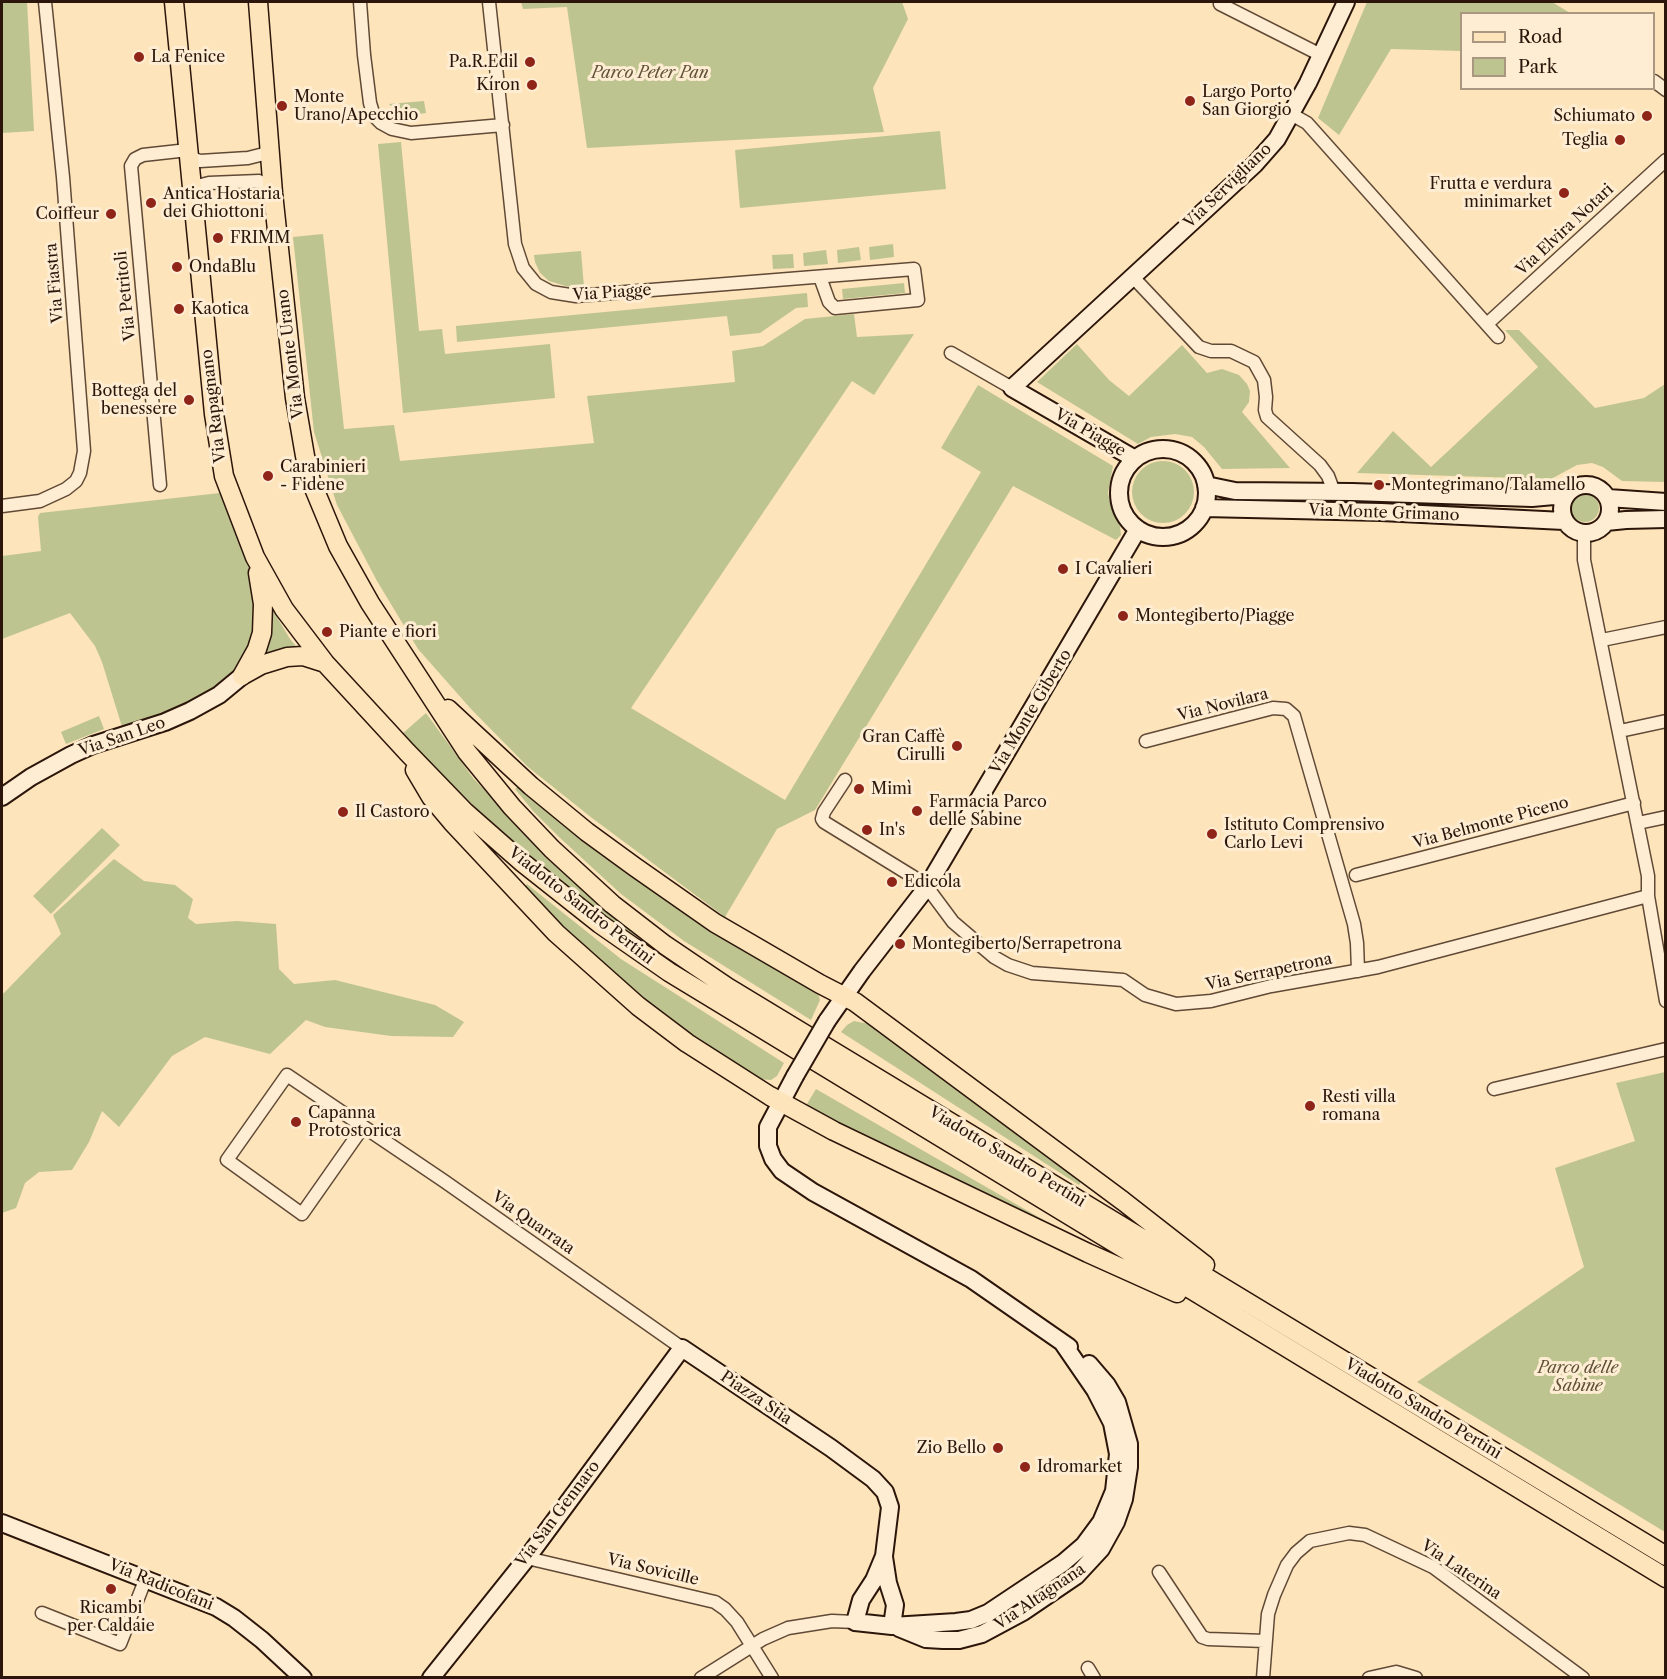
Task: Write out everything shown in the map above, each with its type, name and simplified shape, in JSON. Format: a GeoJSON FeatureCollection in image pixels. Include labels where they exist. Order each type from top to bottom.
{"type":"FeatureCollection","features":[{"type":"Feature","properties":{"kind":"main road","name":"Via Rapagnano"},"geometry":{"type":"LineString","coordinates":[[174,2],[220,460],[228,491],[255,557],[287,614],[325,663],[407,752]]}},
{"type":"Feature","properties":{"kind":"main road","name":"Via Monte Urano"},"geometry":{"type":"LineString","coordinates":[[258,2],[273,190],[295,398],[309,475],[323,514],[344,559],[417,678]]}},
{"type":"Feature","properties":{"kind":"main road"},"geometry":{"type":"LineString","coordinates":[[242,676],[257,650],[262,633],[263,604],[255,557]]}},
{"type":"Feature","properties":{"kind":"main road"},"geometry":{"type":"LineString","coordinates":[[242,676],[261,665],[287,657],[303,657],[325,663]]}},
{"type":"Feature","properties":{"kind":"main road"},"geometry":{"type":"LineString","coordinates":[[417,678],[484,744],[587,832],[697,911],[820,984],[855,1002],[1123,1201],[1250,1303]]}},
{"type":"Feature","properties":{"kind":"main road","name":"Viadotto Sandro Pertini"},"geometry":{"type":"LineString","coordinates":[[417,678],[467,752],[512,807],[600,894],[647,932],[727,987],[1665,1556]]}},
{"type":"Feature","properties":{"kind":"main road"},"geometry":{"type":"LineString","coordinates":[[407,752],[424,786],[452,822],[556,933],[663,1026],[724,1068],[834,1131],[1088,1253],[1242,1321]]}},
{"type":"Feature","properties":{"kind":"main road","name":"Viadotto Sandro Pertini"},"geometry":{"type":"LineString","coordinates":[[407,752],[465,812],[523,863],[600,924],[659,966],[1665,1578]]}},
{"type":"Feature","properties":{"kind":"street","name":"Via Fiastra"},"geometry":{"type":"LineString","coordinates":[[2,506],[40,501],[66,489],[80,473],[84,451],[63,177],[45,2]]}},
{"type":"Feature","properties":{"kind":"street"},"geometry":{"type":"LineString","coordinates":[[360,2],[370,103],[375,116],[381,123],[392,129],[411,133],[502,125]]}},
{"type":"Feature","properties":{"kind":"street","name":"Via Piagge"},"geometry":{"type":"LineString","coordinates":[[489,2],[516,248],[526,273],[535,283],[560,295],[576,296],[914,269],[918,300],[835,308],[829,302],[820,277]]}},
{"type":"Feature","properties":{"kind":"street","name":"Via Servigliano"},"geometry":{"type":"LineString","coordinates":[[1012,388],[1255,164],[1277,139],[1346,2]]}},
{"type":"Feature","properties":{"kind":"street"},"geometry":{"type":"LineString","coordinates":[[1220,4],[1321,55]]}},
{"type":"Feature","properties":{"kind":"street"},"geometry":{"type":"LineString","coordinates":[[1291,114],[1306,123],[1498,337]]}},
{"type":"Feature","properties":{"kind":"street"},"geometry":{"type":"LineString","coordinates":[[188,150],[194,159],[206,162],[261,156],[266,153],[270,145]]}},
{"type":"Feature","properties":{"kind":"street","name":"Via Petritoli"},"geometry":{"type":"LineString","coordinates":[[160,485],[130,172],[133,162],[140,156],[188,150]]}},
{"type":"Feature","properties":{"kind":"street","name":"Via Elvira Notari"},"geometry":{"type":"LineString","coordinates":[[1487,324],[1665,160]]}},
{"type":"Feature","properties":{"kind":"street"},"geometry":{"type":"LineString","coordinates":[[192,196],[201,185],[208,183],[260,181],[273,190]]}},
{"type":"Feature","properties":{"kind":"street"},"geometry":{"type":"LineString","coordinates":[[1132,276],[1199,347],[1211,351],[1238,353],[1256,365],[1264,380],[1267,417],[1320,465],[1328,476],[1334,492]]}},
{"type":"Feature","properties":{"kind":"street","name":"Via Piagge"},"geometry":{"type":"LineString","coordinates":[[951,353],[1135,459]]}},
{"type":"Feature","properties":{"kind":"street"},"geometry":{"type":"LineString","coordinates":[[1158,449],[1179,451],[1196,463],[1204,476],[1206,485],[1204,508],[1191,526],[1173,536],[1151,535],[1138,529],[1126,517],[1119,494],[1123,474],[1135,459],[1148,451],[1158,449]]}},
{"type":"Feature","properties":{"kind":"street","name":"Via Monte Grimano"},"geometry":{"type":"LineString","coordinates":[[1206,485],[1235,491],[1537,498],[1565,495]]}},
{"type":"Feature","properties":{"kind":"street"},"geometry":{"type":"LineString","coordinates":[[1591,485],[1604,492],[1608,498],[1610,510],[1606,522],[1597,531],[1584,533],[1569,527],[1564,521],[1561,506],[1565,495],[1576,486],[1591,485]]}},
{"type":"Feature","properties":{"kind":"street"},"geometry":{"type":"LineString","coordinates":[[1608,498],[1665,502]]}},
{"type":"Feature","properties":{"kind":"street","name":"Via Monte Grimano"},"geometry":{"type":"LineString","coordinates":[[1204,508],[1381,512],[1564,521]]}},
{"type":"Feature","properties":{"kind":"street"},"geometry":{"type":"LineString","coordinates":[[1606,522],[1626,519],[1665,519]]}},
{"type":"Feature","properties":{"kind":"street","name":"Via Monte Giberto"},"geometry":{"type":"LineString","coordinates":[[780,1101],[844,996],[927,887],[1138,529]]}},
{"type":"Feature","properties":{"kind":"street"},"geometry":{"type":"LineString","coordinates":[[1584,533],[1584,560],[1648,876],[1647,896],[1665,1001]]}},
{"type":"Feature","properties":{"kind":"street"},"geometry":{"type":"LineString","coordinates":[[1602,640],[1665,627]]}},
{"type":"Feature","properties":{"kind":"street","name":"Via San Leo"},"geometry":{"type":"LineString","coordinates":[[2,797],[41,770],[71,754],[106,740],[165,722],[190,711],[219,695],[242,676]]}},
{"type":"Feature","properties":{"kind":"street","name":"Via Novilara"},"geometry":{"type":"LineString","coordinates":[[1146,741],[1273,708],[1286,709],[1294,716],[1354,924],[1358,970]]}},
{"type":"Feature","properties":{"kind":"street"},"geometry":{"type":"LineString","coordinates":[[1620,731],[1665,721]]}},
{"type":"Feature","properties":{"kind":"street","name":"Via Serrapetrona"},"geometry":{"type":"LineString","coordinates":[[844,780],[824,812],[824,822],[927,887],[953,922],[986,950],[1008,965],[1044,975],[1124,980],[1145,995],[1169,1003],[1204,1002],[1271,986],[1409,959],[1647,896]]}},
{"type":"Feature","properties":{"kind":"street","name":"Via Belmonte Piceno"},"geometry":{"type":"LineString","coordinates":[[1356,875],[1634,802]]}},
{"type":"Feature","properties":{"kind":"street"},"geometry":{"type":"LineString","coordinates":[[1638,823],[1665,817]]}},
{"type":"Feature","properties":{"kind":"street"},"geometry":{"type":"LineString","coordinates":[[1494,1089],[1665,1049]]}},
{"type":"Feature","properties":{"kind":"street","name":"Via Quarrata"},"geometry":{"type":"LineString","coordinates":[[363,1127],[302,1214],[227,1160],[287,1075],[444,1181],[682,1348]]}},
{"type":"Feature","properties":{"kind":"street","name":"Via Altagnana"},"geometry":{"type":"LineString","coordinates":[[780,1101],[770,1123],[768,1140],[773,1159],[785,1174],[813,1192],[971,1279],[1062,1342],[1081,1357],[1112,1392],[1127,1433],[1130,1456],[1124,1499],[1106,1542],[1083,1569],[1037,1603],[993,1621],[959,1640],[926,1638],[892,1626]]}},
{"type":"Feature","properties":{"kind":"street","name":"Via Altagnana"},"geometry":{"type":"LineString","coordinates":[[993,1621],[1015,1596],[1070,1558],[1090,1538],[1105,1514],[1115,1484],[1117,1448],[1112,1423],[1091,1383],[1062,1342]]}},
{"type":"Feature","properties":{"kind":"street","name":"Piazza Stia"},"geometry":{"type":"LineString","coordinates":[[682,1348],[831,1448],[873,1479],[887,1496],[890,1512],[884,1556]]}},
{"type":"Feature","properties":{"kind":"street","name":"Via San Gennaro"},"geometry":{"type":"LineString","coordinates":[[432,1677],[526,1558],[682,1348]]}},
{"type":"Feature","properties":{"kind":"street","name":"Via Radicofani"},"geometry":{"type":"LineString","coordinates":[[2,1523],[208,1603],[229,1614],[271,1647],[303,1677]]}},
{"type":"Feature","properties":{"kind":"street","name":"Via Laterina"},"geometry":{"type":"LineString","coordinates":[[1263,1677],[1265,1641],[1271,1603],[1282,1574],[1296,1553],[1315,1539],[1359,1533],[1405,1552],[1433,1567],[1583,1677]]}},
{"type":"Feature","properties":{"kind":"street"},"geometry":{"type":"LineString","coordinates":[[855,1622],[861,1600],[874,1580],[884,1556]]}},
{"type":"Feature","properties":{"kind":"street"},"geometry":{"type":"LineString","coordinates":[[701,1677],[777,1632],[802,1624],[832,1621],[892,1626],[895,1605],[887,1578],[884,1556]]}},
{"type":"Feature","properties":{"kind":"street","name":"Via Sovicille"},"geometry":{"type":"LineString","coordinates":[[526,1558],[715,1602],[730,1614],[772,1677]]}},
{"type":"Feature","properties":{"kind":"street"},"geometry":{"type":"LineString","coordinates":[[1159,1572],[1202,1637],[1265,1641]]}},
{"type":"Feature","properties":{"kind":"street"},"geometry":{"type":"LineString","coordinates":[[42,1613],[120,1644],[146,1578]]}},
{"type":"Feature","properties":{"kind":"street","name":"Via Altagnana"},"geometry":{"type":"LineString","coordinates":[[892,1626],[963,1621],[982,1616],[993,1621]]}},
{"type":"Feature","properties":{"kind":"street"},"geometry":{"type":"LineString","coordinates":[[1369,1677],[1396,1672],[1416,1677]]}},
{"type":"Feature","properties":{"kind":"green space"},"geometry":{"type":"Polygon","coordinates":[[[2,2],[27,2],[34,131],[2,133],[2,2]]]}},
{"type":"Feature","properties":{"kind":"green space","name":"Parco Peter Pan"},"geometry":{"type":"Polygon","coordinates":[[[521,2],[902,2],[908,19],[873,88],[884,132],[587,148],[567,7],[523,9],[521,2]]]}},
{"type":"Feature","properties":{"kind":"green space"},"geometry":{"type":"Polygon","coordinates":[[[1367,2],[1552,2],[1568,12],[1460,12],[1460,51],[1391,49],[1339,135],[1318,118],[1367,2]]]}},
{"type":"Feature","properties":{"kind":"green space"},"geometry":{"type":"Polygon","coordinates":[[[424,101],[426,113],[414,115],[398,113],[389,104],[424,101]]]}},
{"type":"Feature","properties":{"kind":"green space"},"geometry":{"type":"Polygon","coordinates":[[[940,131],[946,189],[740,208],[735,150],[940,131]]]}},
{"type":"Feature","properties":{"kind":"green space"},"geometry":{"type":"Polygon","coordinates":[[[401,142],[419,331],[442,329],[445,354],[550,344],[555,398],[403,413],[378,144],[401,142]]]}},
{"type":"Feature","properties":{"kind":"green space"},"geometry":{"type":"Polygon","coordinates":[[[323,234],[344,429],[394,425],[400,461],[594,443],[587,396],[735,382],[732,351],[763,346],[805,319],[854,314],[857,337],[914,334],[874,395],[852,381],[631,708],[785,800],[981,472],[941,448],[978,385],[1113,466],[1108,493],[1121,535],[1116,540],[1013,486],[815,810],[777,829],[725,917],[592,818],[528,767],[471,709],[418,649],[377,581],[337,505],[314,432],[293,237],[323,234]]]}},
{"type":"Feature","properties":{"kind":"green space"},"geometry":{"type":"Polygon","coordinates":[[[893,244],[894,257],[870,260],[869,247],[893,244]]]}},
{"type":"Feature","properties":{"kind":"green space"},"geometry":{"type":"Polygon","coordinates":[[[859,247],[861,260],[838,263],[837,250],[859,247]]]}},
{"type":"Feature","properties":{"kind":"green space"},"geometry":{"type":"Polygon","coordinates":[[[826,250],[828,264],[804,266],[803,253],[826,250]]]}},
{"type":"Feature","properties":{"kind":"green space"},"geometry":{"type":"Polygon","coordinates":[[[581,251],[584,287],[569,287],[549,281],[540,273],[535,262],[534,255],[581,251]]]}},
{"type":"Feature","properties":{"kind":"green space"},"geometry":{"type":"Polygon","coordinates":[[[793,254],[794,268],[773,269],[772,255],[793,254]]]}},
{"type":"Feature","properties":{"kind":"green space"},"geometry":{"type":"Polygon","coordinates":[[[904,283],[905,293],[843,299],[842,289],[904,283]]]}},
{"type":"Feature","properties":{"kind":"green space"},"geometry":{"type":"Polygon","coordinates":[[[807,293],[808,307],[796,308],[760,333],[730,336],[727,316],[457,342],[456,326],[807,293]]]}},
{"type":"Feature","properties":{"kind":"green space"},"geometry":{"type":"Polygon","coordinates":[[[1505,330],[1519,330],[1595,408],[1644,398],[1665,384],[1665,482],[1622,481],[1603,467],[1592,463],[1577,465],[1551,479],[1357,473],[1393,431],[1431,467],[1538,367],[1505,330]]]}},
{"type":"Feature","properties":{"kind":"green space"},"geometry":{"type":"Polygon","coordinates":[[[1077,344],[1109,380],[1129,396],[1182,345],[1207,373],[1222,369],[1239,375],[1250,391],[1249,402],[1242,412],[1290,468],[1222,469],[1204,447],[1192,437],[1175,434],[1151,437],[1138,444],[1037,382],[1077,344]]]}},
{"type":"Feature","properties":{"kind":"green space"},"geometry":{"type":"Polygon","coordinates":[[[1157,461],[1169,461],[1185,470],[1192,480],[1194,492],[1192,504],[1185,514],[1169,523],[1157,523],[1146,518],[1137,509],[1132,498],[1132,486],[1137,475],[1146,466],[1157,461]]]}},
{"type":"Feature","properties":{"kind":"green space"},"geometry":{"type":"Polygon","coordinates":[[[220,493],[248,560],[255,598],[253,641],[241,665],[222,684],[190,704],[123,730],[95,646],[70,613],[2,639],[2,556],[41,551],[38,517],[40,513],[220,493]]]}},
{"type":"Feature","properties":{"kind":"green space"},"geometry":{"type":"Polygon","coordinates":[[[1585,494],[1595,498],[1599,508],[1595,518],[1585,522],[1575,518],[1571,508],[1575,498],[1585,494]]]}},
{"type":"Feature","properties":{"kind":"green space"},"geometry":{"type":"Polygon","coordinates":[[[272,609],[300,651],[262,661],[271,633],[272,609]]]}},
{"type":"Feature","properties":{"kind":"green space"},"geometry":{"type":"Polygon","coordinates":[[[426,713],[473,778],[535,843],[612,915],[666,958],[609,920],[527,855],[421,754],[402,734],[426,713]]]}},
{"type":"Feature","properties":{"kind":"green space"},"geometry":{"type":"Polygon","coordinates":[[[99,716],[104,729],[66,744],[61,732],[99,716]]]}},
{"type":"Feature","properties":{"kind":"green space"},"geometry":{"type":"Polygon","coordinates":[[[521,784],[814,989],[820,1000],[811,1020],[684,941],[621,894],[533,811],[515,789],[521,784]]]}},
{"type":"Feature","properties":{"kind":"green space"},"geometry":{"type":"Polygon","coordinates":[[[102,828],[120,845],[51,914],[33,896],[102,828]]]}},
{"type":"Feature","properties":{"kind":"green space"},"geometry":{"type":"Polygon","coordinates":[[[114,859],[144,881],[175,885],[193,899],[188,918],[196,924],[237,921],[276,924],[279,969],[294,984],[335,980],[435,1005],[464,1022],[453,1037],[391,1036],[325,1027],[306,1020],[270,1054],[205,1037],[172,1056],[119,1127],[102,1111],[89,1142],[72,1170],[39,1172],[25,1183],[16,1208],[2,1213],[2,995],[61,934],[53,915],[114,859]]]}},
{"type":"Feature","properties":{"kind":"green space"},"geometry":{"type":"Polygon","coordinates":[[[527,884],[621,959],[784,1063],[777,1076],[771,1080],[758,1079],[698,1042],[625,988],[523,889],[527,884]]]}},
{"type":"Feature","properties":{"kind":"green space"},"geometry":{"type":"Polygon","coordinates":[[[854,1021],[869,1024],[1081,1182],[1079,1185],[841,1032],[854,1021]]]}},
{"type":"Feature","properties":{"kind":"green space","name":"Parco delle Sabine"},"geometry":{"type":"Polygon","coordinates":[[[1666,1072],[1665,1532],[1417,1382],[1584,1267],[1555,1168],[1635,1141],[1616,1083],[1666,1072]]]}},
{"type":"Feature","properties":{"kind":"green space"},"geometry":{"type":"Polygon","coordinates":[[[816,1089],[1054,1226],[1051,1231],[804,1109],[816,1089]]]}},
{"type":"Feature","properties":{"kind":"place","name":"La Fenice"},"geometry":{"type":"Point","coordinates":[139,57]}},
{"type":"Feature","properties":{"kind":"place","name":"Pa.R.Edil"},"geometry":{"type":"Point","coordinates":[530,62]}},
{"type":"Feature","properties":{"kind":"place","name":"Kíron"},"geometry":{"type":"Point","coordinates":[532,85]}},
{"type":"Feature","properties":{"kind":"place","name":"Largo Porto San Giorgio"},"geometry":{"type":"Point","coordinates":[1190,101]}},
{"type":"Feature","properties":{"kind":"place","name":"Monte Urano/Apecchio"},"geometry":{"type":"Point","coordinates":[282,106]}},
{"type":"Feature","properties":{"kind":"place","name":"Schiumato"},"geometry":{"type":"Point","coordinates":[1647,116]}},
{"type":"Feature","properties":{"kind":"place","name":"Teglia"},"geometry":{"type":"Point","coordinates":[1620,140]}},
{"type":"Feature","properties":{"kind":"place","name":"Frutta e verdura minimarket"},"geometry":{"type":"Point","coordinates":[1564,193]}},
{"type":"Feature","properties":{"kind":"place","name":"Antica Hostaria dei Ghiottoni"},"geometry":{"type":"Point","coordinates":[151,203]}},
{"type":"Feature","properties":{"kind":"place","name":"Coiffeur"},"geometry":{"type":"Point","coordinates":[111,214]}},
{"type":"Feature","properties":{"kind":"place","name":"FRIMM"},"geometry":{"type":"Point","coordinates":[218,238]}},
{"type":"Feature","properties":{"kind":"place","name":"OndaBlu"},"geometry":{"type":"Point","coordinates":[177,267]}},
{"type":"Feature","properties":{"kind":"place","name":"Kaotica"},"geometry":{"type":"Point","coordinates":[179,309]}},
{"type":"Feature","properties":{"kind":"place","name":"Bottega del benessere"},"geometry":{"type":"Point","coordinates":[189,400]}},
{"type":"Feature","properties":{"kind":"place","name":"Carabinieri - Fidene"},"geometry":{"type":"Point","coordinates":[268,476]}},
{"type":"Feature","properties":{"kind":"place","name":"Montegrimano/Talamello"},"geometry":{"type":"Point","coordinates":[1379,485]}},
{"type":"Feature","properties":{"kind":"place","name":"I Cavalieri"},"geometry":{"type":"Point","coordinates":[1063,569]}},
{"type":"Feature","properties":{"kind":"place","name":"Montegiberto/Piagge"},"geometry":{"type":"Point","coordinates":[1123,616]}},
{"type":"Feature","properties":{"kind":"place","name":"Piante e fiori"},"geometry":{"type":"Point","coordinates":[327,632]}},
{"type":"Feature","properties":{"kind":"place","name":"Gran Caffè Cirulli"},"geometry":{"type":"Point","coordinates":[957,746]}},
{"type":"Feature","properties":{"kind":"place","name":"Mimì"},"geometry":{"type":"Point","coordinates":[859,789]}},
{"type":"Feature","properties":{"kind":"place","name":"Farmacia Parco delle Sabine"},"geometry":{"type":"Point","coordinates":[917,811]}},
{"type":"Feature","properties":{"kind":"place","name":"Il Castoro"},"geometry":{"type":"Point","coordinates":[343,812]}},
{"type":"Feature","properties":{"kind":"place","name":"In's"},"geometry":{"type":"Point","coordinates":[867,830]}},
{"type":"Feature","properties":{"kind":"place","name":"Istituto Comprensivo Carlo Levi"},"geometry":{"type":"Point","coordinates":[1212,834]}},
{"type":"Feature","properties":{"kind":"place","name":"Edicola"},"geometry":{"type":"Point","coordinates":[892,882]}},
{"type":"Feature","properties":{"kind":"place","name":"Montegiberto/Serrapetrona"},"geometry":{"type":"Point","coordinates":[900,944]}},
{"type":"Feature","properties":{"kind":"place","name":"Resti villa romana"},"geometry":{"type":"Point","coordinates":[1310,1106]}},
{"type":"Feature","properties":{"kind":"place","name":"Capanna Protostorica"},"geometry":{"type":"Point","coordinates":[296,1122]}},
{"type":"Feature","properties":{"kind":"place","name":"Zio Bello"},"geometry":{"type":"Point","coordinates":[998,1448]}},
{"type":"Feature","properties":{"kind":"place","name":"Idromarket"},"geometry":{"type":"Point","coordinates":[1025,1467]}},
{"type":"Feature","properties":{"kind":"place","name":"Ricambi per Caldaie"},"geometry":{"type":"Point","coordinates":[111,1589]}}]}
